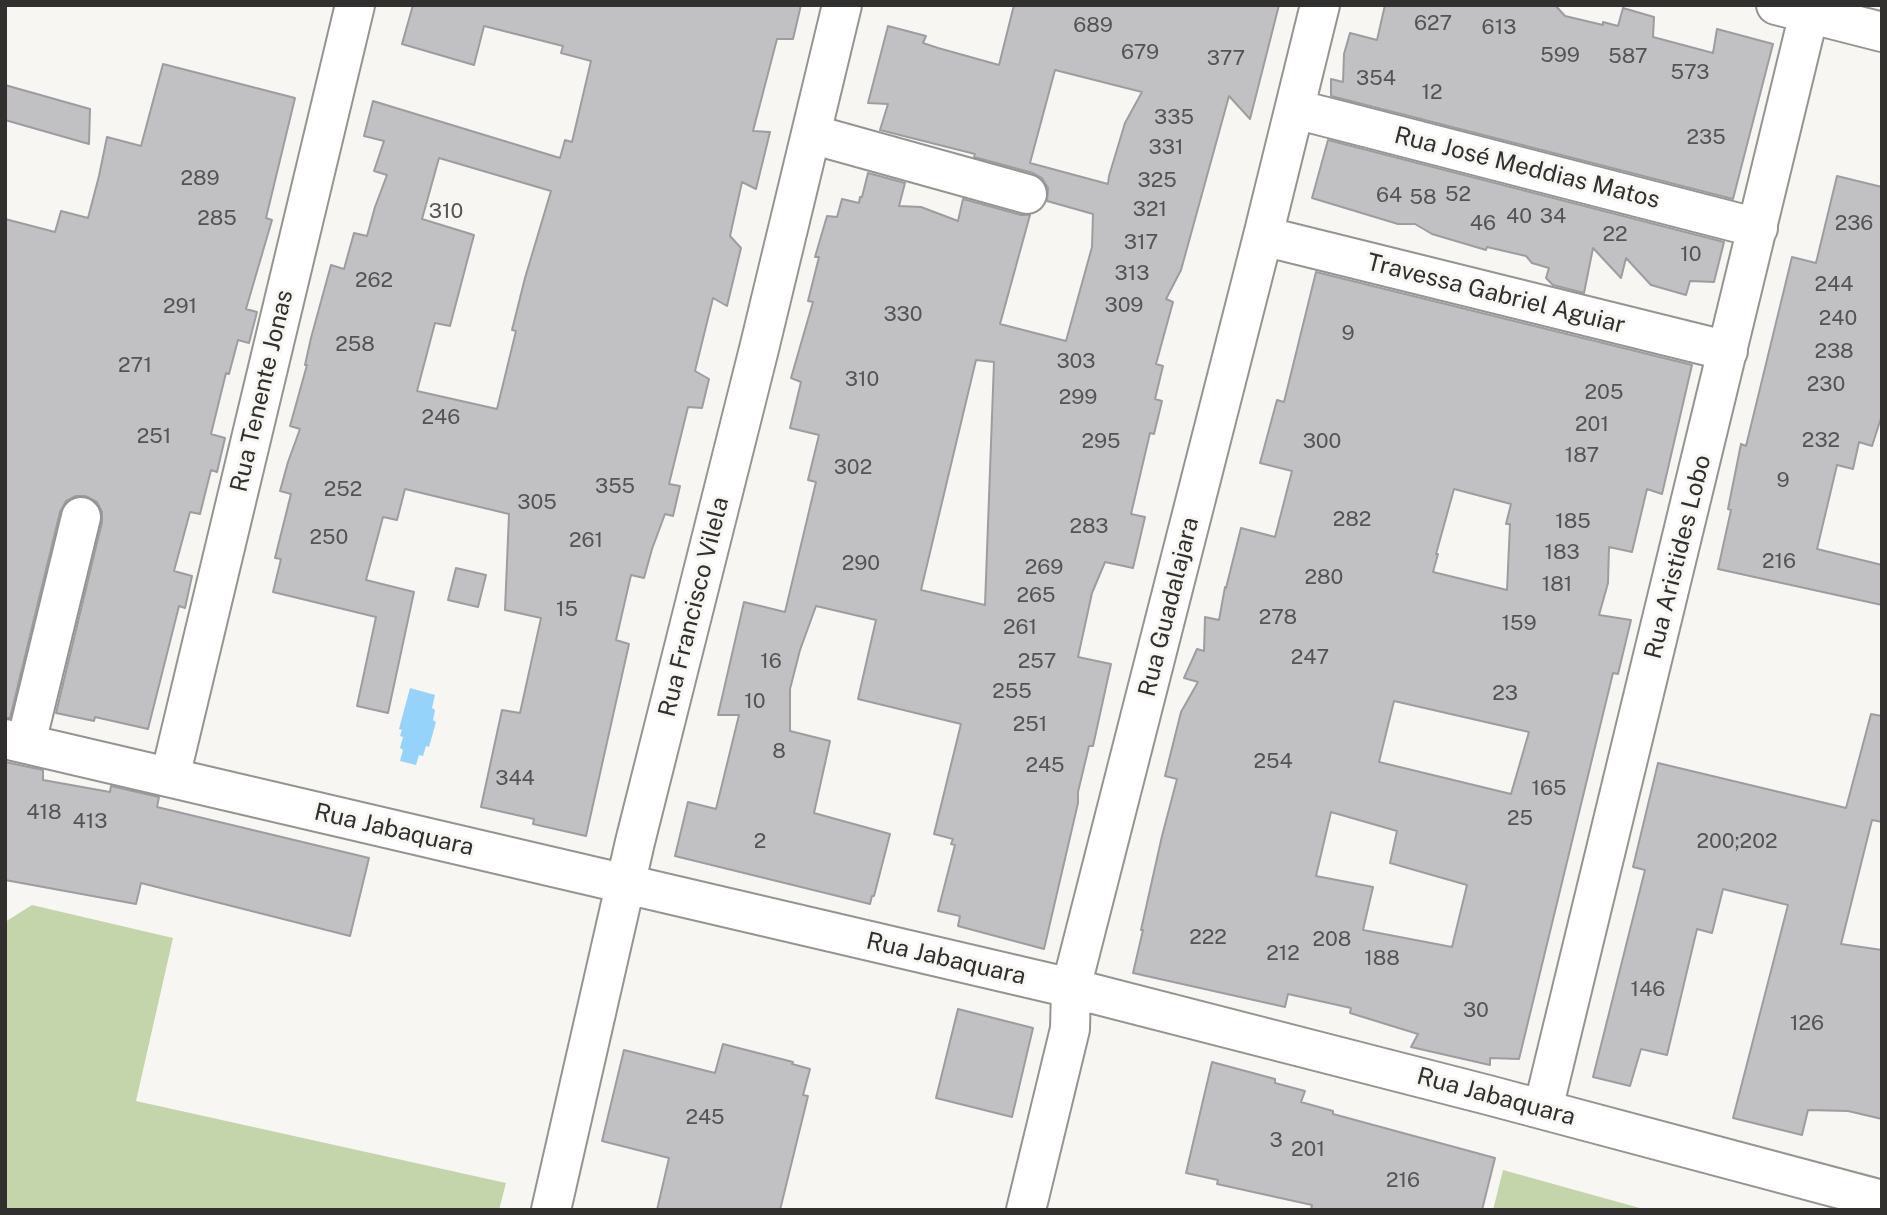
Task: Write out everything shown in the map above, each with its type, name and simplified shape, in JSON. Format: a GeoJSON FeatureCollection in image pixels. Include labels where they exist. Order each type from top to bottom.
{"type":"FeatureCollection","features":[{"type":"Feature","properties":{"kind":"street","name":"Rua Tenente Jonas"},"geometry":{"type":"LineString","coordinates":[[170,777],[355,5]]}},
{"type":"Feature","properties":{"kind":"street","name":"Rua Francisco Vilela"},"geometry":{"type":"LineString","coordinates":[[551,1210],[625,884],[760,349],[842,5]]}},
{"type":"Feature","properties":{"kind":"street","name":"Rua Guadalajara"},"geometry":{"type":"LineString","coordinates":[[1026,1210],[1070,1029],[1071,988],[1264,236],[1320,5]]}},
{"type":"Feature","properties":{"kind":"street"},"geometry":{"type":"LineString","coordinates":[[1799,8],[1882,32]]}},
{"type":"Feature","properties":{"kind":"street","name":"Rua Aristides Lobo"},"geometry":{"type":"LineString","coordinates":[[1543,1109],[1759,228],[1799,8]]}},
{"type":"Feature","properties":{"kind":"street","name":"Rua José Meddias Matos"},"geometry":{"type":"LineString","coordinates":[[1296,109],[1759,228]]}},
{"type":"Feature","properties":{"kind":"street"},"geometry":{"type":"LineString","coordinates":[[811,134],[1027,194]]}},
{"type":"Feature","properties":{"kind":"street","name":"Travessa Gabriel Aguiar"},"geometry":{"type":"LineString","coordinates":[[1264,236],[1728,351]]}},
{"type":"Feature","properties":{"kind":"street"},"geometry":{"type":"LineString","coordinates":[[15,741],[81,517]]}},
{"type":"Feature","properties":{"kind":"street","name":"Rua Jabaquara"},"geometry":{"type":"LineString","coordinates":[[15,741],[1071,988],[1543,1109],[1882,1200]]}},
{"type":"Feature","properties":{"kind":"green space"},"geometry":{"type":"Polygon","coordinates":[[[32,905],[173,938],[136,1101],[506,1183],[499,1210],[5,1210],[5,922],[32,905]]]}},
{"type":"Feature","properties":{"kind":"green space"},"geometry":{"type":"Polygon","coordinates":[[[1503,1170],[1647,1210],[1493,1210],[1503,1170]]]}},
{"type":"Feature","properties":{"kind":"water"},"geometry":{"type":"Polygon","coordinates":[[[410,688],[435,695],[432,708],[435,710],[433,720],[436,722],[429,747],[426,746],[423,756],[419,755],[416,765],[400,761],[403,737],[400,736],[402,730],[399,729],[410,688]]]}},
{"type":"Feature","properties":{"kind":"building"},"geometry":{"type":"Polygon","coordinates":[[[413,5],[801,5],[793,39],[777,39],[753,131],[770,132],[756,189],[742,182],[730,236],[741,248],[727,306],[713,298],[695,371],[709,379],[702,408],[688,407],[669,484],[680,486],[673,516],[665,514],[644,578],[631,575],[616,640],[629,644],[586,836],[533,824],[534,819],[481,807],[502,710],[520,713],[541,618],[505,610],[509,514],[405,489],[397,520],[383,517],[366,580],[414,592],[388,713],[357,706],[376,617],[273,592],[281,559],[275,558],[291,494],[280,491],[300,429],[290,426],[307,365],[311,338],[331,265],[344,269],[354,233],[367,236],[387,175],[374,171],[384,141],[364,136],[373,101],[560,158],[565,140],[572,142],[591,61],[561,53],[563,46],[484,26],[474,65],[402,44],[413,5]],[[439,158],[422,219],[474,235],[450,326],[435,323],[417,391],[497,409],[516,331],[512,330],[551,191],[439,158]]]}},
{"type":"Feature","properties":{"kind":"building"},"geometry":{"type":"Polygon","coordinates":[[[1014,5],[1279,5],[1250,119],[1229,96],[1181,270],[1166,299],[1173,302],[1156,364],[1163,366],[1155,399],[1162,401],[1154,434],[1150,433],[1131,514],[1145,517],[1133,568],[1105,562],[1092,593],[1078,657],[1111,664],[1093,746],[1089,746],[1078,792],[1078,803],[1044,949],[958,926],[960,916],[938,911],[955,845],[951,844],[953,839],[934,834],[961,724],[858,699],[876,620],[816,606],[800,650],[790,689],[790,731],[830,741],[814,813],[890,834],[870,904],[675,856],[688,802],[716,809],[739,715],[718,715],[744,602],[785,612],[816,482],[808,480],[819,435],[790,428],[801,382],[791,378],[813,302],[808,301],[819,257],[815,257],[827,216],[837,217],[842,199],[859,203],[868,173],[905,183],[899,206],[921,207],[958,221],[963,199],[1030,215],[1000,324],[1066,341],[1092,247],[1093,214],[1047,201],[1048,188],[1042,178],[1033,173],[974,157],[975,154],[880,130],[888,104],[868,103],[888,26],[926,36],[923,43],[999,65],[1014,5]],[[1055,70],[1030,163],[1108,184],[1125,123],[1142,92],[1055,70]],[[976,360],[921,590],[985,605],[994,362],[976,360]]]}},
{"type":"Feature","properties":{"kind":"building"},"geometry":{"type":"Polygon","coordinates":[[[1385,5],[1555,5],[1565,16],[1618,26],[1623,8],[1654,17],[1653,37],[1713,53],[1717,29],[1773,44],[1733,199],[1331,96],[1331,79],[1343,82],[1344,54],[1350,33],[1377,40],[1385,5]]]}},
{"type":"Feature","properties":{"kind":"building"},"geometry":{"type":"Polygon","coordinates":[[[163,64],[295,98],[266,218],[272,220],[246,309],[257,312],[249,343],[238,340],[229,374],[226,373],[211,434],[225,438],[217,472],[211,470],[200,514],[190,512],[174,571],[192,576],[185,608],[179,606],[148,729],[95,717],[94,721],[56,713],[102,522],[102,512],[97,502],[85,496],[76,496],[66,501],[60,512],[10,718],[5,718],[5,219],[55,232],[61,211],[88,218],[107,137],[141,146],[163,64]]]}},
{"type":"Feature","properties":{"kind":"building"},"geometry":{"type":"Polygon","coordinates":[[[5,85],[90,109],[89,144],[5,120],[5,85]]]}},
{"type":"Feature","properties":{"kind":"building"},"geometry":{"type":"Polygon","coordinates":[[[1328,140],[1724,242],[1714,282],[1690,281],[1686,295],[1651,285],[1626,258],[1621,278],[1593,248],[1584,293],[1553,285],[1546,278],[1549,268],[1532,263],[1526,256],[1487,247],[1486,250],[1432,234],[1415,224],[1398,224],[1312,198],[1328,140]]]}},
{"type":"Feature","properties":{"kind":"building"},"geometry":{"type":"Polygon","coordinates":[[[1837,176],[1882,187],[1882,415],[1872,446],[1859,442],[1853,469],[1837,465],[1817,549],[1882,565],[1882,605],[1718,569],[1731,510],[1728,509],[1741,444],[1746,446],[1792,257],[1816,263],[1837,176]]]}},
{"type":"Feature","properties":{"kind":"building"},"geometry":{"type":"Polygon","coordinates":[[[1316,272],[1692,365],[1662,494],[1647,489],[1632,552],[1609,547],[1608,583],[1599,615],[1631,620],[1618,674],[1613,673],[1519,1059],[1490,1058],[1490,1065],[1411,1047],[1418,1034],[1350,1013],[1351,1008],[1288,994],[1285,1007],[1133,973],[1177,779],[1165,776],[1181,712],[1198,682],[1184,678],[1197,649],[1204,651],[1205,617],[1219,620],[1241,528],[1275,537],[1292,471],[1260,463],[1277,400],[1284,402],[1316,272]],[[1454,489],[1433,572],[1507,590],[1510,524],[1506,524],[1511,504],[1454,489]],[[1394,701],[1379,762],[1511,794],[1529,732],[1394,701]],[[1331,812],[1316,876],[1373,887],[1363,930],[1452,947],[1467,885],[1390,863],[1397,831],[1331,812]]]}},
{"type":"Feature","properties":{"kind":"building"},"geometry":{"type":"Polygon","coordinates":[[[456,568],[486,575],[478,607],[448,600],[456,568]]]}},
{"type":"Feature","properties":{"kind":"building"},"geometry":{"type":"Polygon","coordinates":[[[1871,714],[1882,716],[1882,822],[1872,820],[1841,944],[1882,950],[1882,1119],[1848,1111],[1808,1110],[1802,1135],[1733,1118],[1788,905],[1723,889],[1712,933],[1697,929],[1667,1055],[1641,1049],[1630,1086],[1593,1077],[1645,870],[1633,867],[1658,763],[1846,808],[1871,714]]]}},
{"type":"Feature","properties":{"kind":"building"},"geometry":{"type":"Polygon","coordinates":[[[5,762],[43,770],[43,780],[110,792],[111,786],[159,797],[157,807],[369,858],[350,936],[141,883],[136,904],[5,880],[5,762]]]}},
{"type":"Feature","properties":{"kind":"building"},"geometry":{"type":"Polygon","coordinates":[[[958,1009],[1033,1028],[1012,1117],[936,1098],[958,1009]]]}},
{"type":"Feature","properties":{"kind":"building"},"geometry":{"type":"Polygon","coordinates":[[[723,1044],[810,1069],[803,1095],[808,1096],[780,1210],[657,1210],[669,1158],[602,1141],[624,1050],[715,1073],[723,1044]]]}},
{"type":"Feature","properties":{"kind":"building"},"geometry":{"type":"Polygon","coordinates":[[[1212,1062],[1275,1079],[1275,1083],[1305,1091],[1301,1102],[1333,1111],[1333,1114],[1495,1158],[1482,1210],[1311,1210],[1312,1205],[1217,1184],[1218,1180],[1186,1173],[1212,1062]]]}}]}
